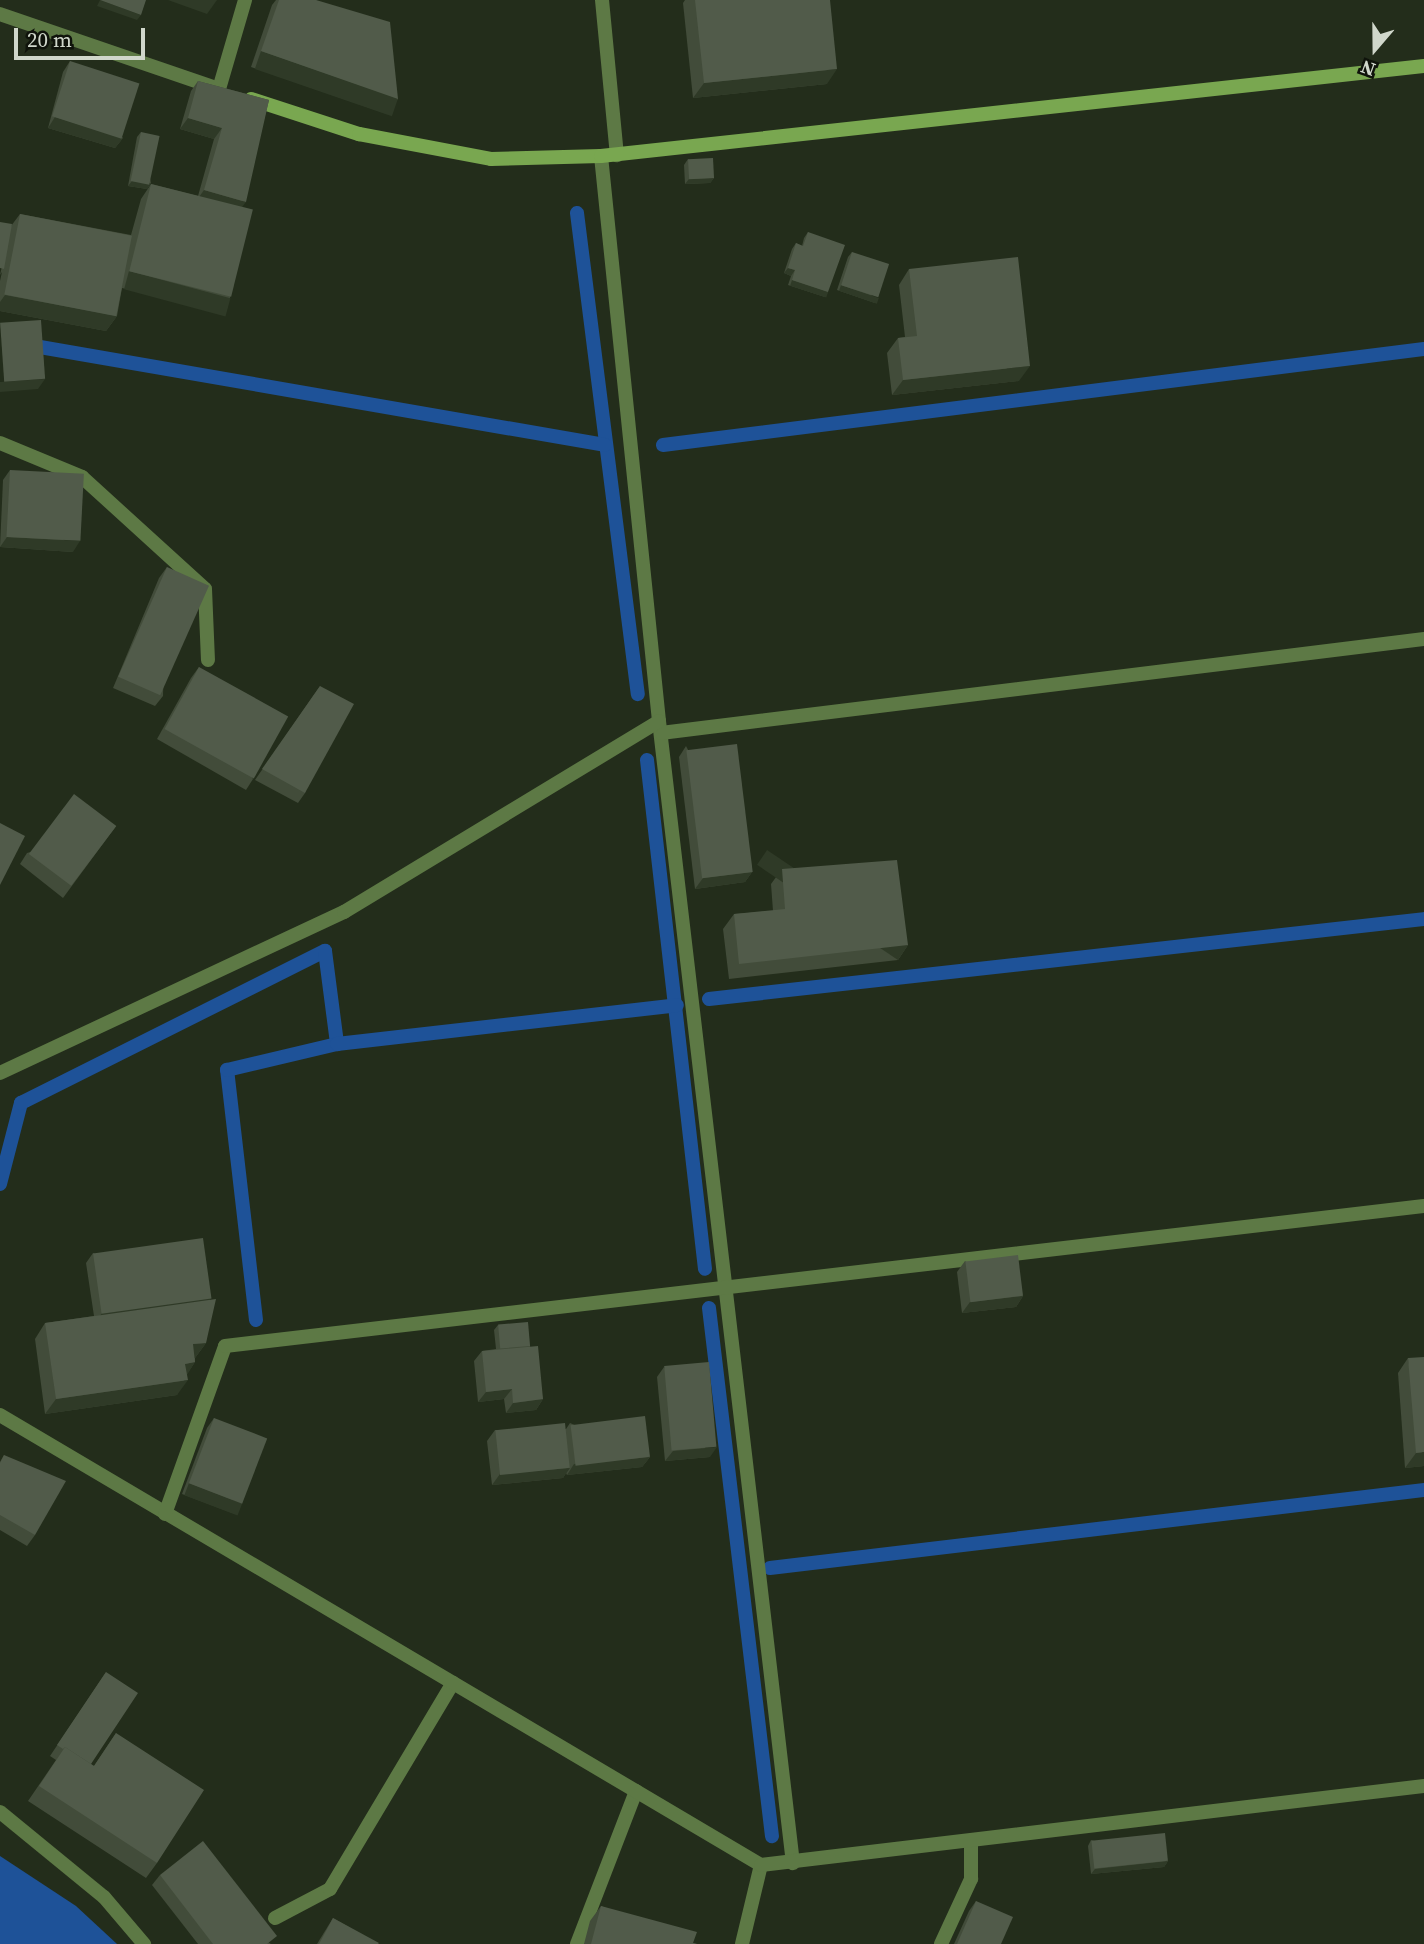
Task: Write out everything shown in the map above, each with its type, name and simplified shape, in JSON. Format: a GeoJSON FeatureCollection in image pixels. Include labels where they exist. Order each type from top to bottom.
{"type":"FeatureCollection","features":[{"type":"Feature","properties":{"kind":"street"},"geometry":{"type":"LineString","coordinates":[[219,89],[245,0]]}},
{"type":"Feature","properties":{"kind":"street"},"geometry":{"type":"LineString","coordinates":[[602,0],[617,155]]}},
{"type":"Feature","properties":{"kind":"street"},"geometry":{"type":"LineString","coordinates":[[0,14],[359,134],[491,159],[617,155],[1424,66]]}},
{"type":"Feature","properties":{"kind":"street"},"geometry":{"type":"LineString","coordinates":[[601,156],[660,727],[730,1286],[793,1863]]}},
{"type":"Feature","properties":{"kind":"street"},"geometry":{"type":"LineString","coordinates":[[0,443],[82,477],[205,589],[208,660]]}},
{"type":"Feature","properties":{"kind":"street"},"geometry":{"type":"LineString","coordinates":[[0,1073],[344,912],[660,727],[1424,639]]}},
{"type":"Feature","properties":{"kind":"street"},"geometry":{"type":"LineString","coordinates":[[165,1514],[225,1346],[1424,1206]]}},
{"type":"Feature","properties":{"kind":"street"},"geometry":{"type":"LineString","coordinates":[[0,1415],[761,1865],[1424,1786]]}},
{"type":"Feature","properties":{"kind":"street"},"geometry":{"type":"LineString","coordinates":[[275,1918],[330,1889],[453,1683]]}},
{"type":"Feature","properties":{"kind":"street"},"geometry":{"type":"LineString","coordinates":[[577,1944],[636,1791]]}},
{"type":"Feature","properties":{"kind":"street"},"geometry":{"type":"LineString","coordinates":[[0,1812],[104,1897],[144,1944]]}},
{"type":"Feature","properties":{"kind":"street"},"geometry":{"type":"LineString","coordinates":[[942,1944],[971,1879],[971,1841]]}},
{"type":"Feature","properties":{"kind":"street"},"geometry":{"type":"LineString","coordinates":[[742,1944],[761,1865]]}},
{"type":"Feature","properties":{"kind":"water"},"geometry":{"type":"Polygon","coordinates":[[[0,1856],[76,1906],[117,1944],[0,1944],[0,1856]]]}},
{"type":"Feature","properties":{"kind":"building"},"geometry":{"type":"Polygon","coordinates":[[[100,0],[146,0],[141,15],[100,0]]]}},
{"type":"Feature","properties":{"kind":"building"},"geometry":{"type":"Polygon","coordinates":[[[279,0],[316,0],[390,22],[398,99],[261,51],[279,0]]]}},
{"type":"Feature","properties":{"kind":"building"},"geometry":{"type":"Polygon","coordinates":[[[695,0],[830,0],[837,69],[704,83],[695,0]]]}},
{"type":"Feature","properties":{"kind":"building"},"geometry":{"type":"Polygon","coordinates":[[[70,61],[139,84],[122,139],[52,116],[70,61]]]}},
{"type":"Feature","properties":{"kind":"building"},"geometry":{"type":"Polygon","coordinates":[[[198,81],[269,100],[246,202],[204,190],[222,128],[188,118],[198,81]]]}},
{"type":"Feature","properties":{"kind":"building"},"geometry":{"type":"Polygon","coordinates":[[[141,132],[160,136],[149,185],[131,181],[141,132]]]}},
{"type":"Feature","properties":{"kind":"building"},"geometry":{"type":"Polygon","coordinates":[[[713,158],[714,178],[689,179],[688,159],[713,158]]]}},
{"type":"Feature","properties":{"kind":"building"},"geometry":{"type":"Polygon","coordinates":[[[151,184],[253,209],[231,297],[129,271],[151,184]]]}},
{"type":"Feature","properties":{"kind":"building"},"geometry":{"type":"Polygon","coordinates":[[[20,214],[132,236],[116,316],[4,294],[20,214]]]}},
{"type":"Feature","properties":{"kind":"building"},"geometry":{"type":"Polygon","coordinates":[[[0,222],[12,224],[4,269],[0,268],[0,222]]]}},
{"type":"Feature","properties":{"kind":"building"},"geometry":{"type":"Polygon","coordinates":[[[808,232],[845,245],[828,292],[792,280],[795,270],[788,268],[796,243],[803,246],[808,232]]]}},
{"type":"Feature","properties":{"kind":"building"},"geometry":{"type":"Polygon","coordinates":[[[852,252],[889,264],[878,297],[841,285],[852,252]]]}},
{"type":"Feature","properties":{"kind":"building"},"geometry":{"type":"Polygon","coordinates":[[[1018,257],[1030,366],[903,380],[898,338],[917,336],[909,269],[1018,257]]]}},
{"type":"Feature","properties":{"kind":"building"},"geometry":{"type":"Polygon","coordinates":[[[41,320],[45,379],[4,382],[0,323],[41,320]]]}},
{"type":"Feature","properties":{"kind":"building"},"geometry":{"type":"Polygon","coordinates":[[[10,470],[84,474],[80,541],[6,537],[10,470]]]}},
{"type":"Feature","properties":{"kind":"building"},"geometry":{"type":"Polygon","coordinates":[[[167,567],[209,586],[160,695],[118,677],[167,567]]]}},
{"type":"Feature","properties":{"kind":"building"},"geometry":{"type":"Polygon","coordinates":[[[199,667],[288,716],[254,779],[165,729],[199,667]]]}},
{"type":"Feature","properties":{"kind":"building"},"geometry":{"type":"Polygon","coordinates":[[[320,686],[354,704],[305,793],[262,769],[320,686]]]}},
{"type":"Feature","properties":{"kind":"building"},"geometry":{"type":"Polygon","coordinates":[[[737,744],[753,872],[702,878],[686,750],[737,744]]]}},
{"type":"Feature","properties":{"kind":"building"},"geometry":{"type":"Polygon","coordinates":[[[74,794],[116,826],[71,886],[29,854],[74,794]]]}},
{"type":"Feature","properties":{"kind":"building"},"geometry":{"type":"Polygon","coordinates":[[[0,823],[25,836],[0,885],[0,823]]]}},
{"type":"Feature","properties":{"kind":"building"},"geometry":{"type":"Polygon","coordinates":[[[897,860],[908,945],[739,964],[734,914],[785,909],[782,869],[897,860]]]}},
{"type":"Feature","properties":{"kind":"building"},"geometry":{"type":"Polygon","coordinates":[[[203,1238],[211,1298],[102,1314],[93,1253],[203,1238]]]}},
{"type":"Feature","properties":{"kind":"building"},"geometry":{"type":"Polygon","coordinates":[[[1018,1255],[1023,1296],[970,1302],[965,1261],[1018,1255]]]}},
{"type":"Feature","properties":{"kind":"building"},"geometry":{"type":"Polygon","coordinates":[[[216,1299],[206,1343],[193,1344],[195,1362],[185,1364],[188,1380],[56,1399],[45,1323],[216,1299]]]}},
{"type":"Feature","properties":{"kind":"building"},"geometry":{"type":"Polygon","coordinates":[[[528,1322],[530,1346],[500,1349],[498,1325],[528,1322]]]}},
{"type":"Feature","properties":{"kind":"building"},"geometry":{"type":"Polygon","coordinates":[[[538,1346],[543,1399],[513,1403],[512,1389],[486,1392],[482,1351],[538,1346]]]}},
{"type":"Feature","properties":{"kind":"building"},"geometry":{"type":"Polygon","coordinates":[[[1424,1357],[1424,1452],[1416,1453],[1408,1358],[1424,1357]]]}},
{"type":"Feature","properties":{"kind":"building"},"geometry":{"type":"Polygon","coordinates":[[[709,1362],[716,1447],[672,1451],[664,1366],[709,1362]]]}},
{"type":"Feature","properties":{"kind":"building"},"geometry":{"type":"Polygon","coordinates":[[[645,1416],[650,1457],[576,1466],[571,1425],[645,1416]]]}},
{"type":"Feature","properties":{"kind":"building"},"geometry":{"type":"Polygon","coordinates":[[[214,1418],[267,1438],[242,1504],[189,1483],[214,1418]]]}},
{"type":"Feature","properties":{"kind":"building"},"geometry":{"type":"Polygon","coordinates":[[[565,1423],[570,1468],[500,1475],[495,1430],[565,1423]]]}},
{"type":"Feature","properties":{"kind":"building"},"geometry":{"type":"Polygon","coordinates":[[[4,1455],[66,1481],[35,1535],[0,1515],[0,1463],[4,1455]]]}},
{"type":"Feature","properties":{"kind":"building"},"geometry":{"type":"Polygon","coordinates":[[[106,1672],[138,1693],[91,1764],[65,1747],[63,1749],[57,1745],[106,1672]]]}},
{"type":"Feature","properties":{"kind":"building"},"geometry":{"type":"Polygon","coordinates":[[[116,1733],[204,1790],[157,1863],[39,1786],[65,1747],[94,1766],[116,1733]]]}},
{"type":"Feature","properties":{"kind":"building"},"geometry":{"type":"Polygon","coordinates":[[[1165,1833],[1168,1861],[1094,1869],[1091,1841],[1165,1833]]]}},
{"type":"Feature","properties":{"kind":"building"},"geometry":{"type":"Polygon","coordinates":[[[203,1841],[277,1936],[267,1944],[213,1944],[160,1875],[203,1841]]]}},
{"type":"Feature","properties":{"kind":"building"},"geometry":{"type":"Polygon","coordinates":[[[976,1901],[1013,1917],[1001,1944],[957,1944],[976,1901]]]}},
{"type":"Feature","properties":{"kind":"building"},"geometry":{"type":"Polygon","coordinates":[[[601,1906],[697,1932],[693,1943],[697,1944],[591,1944],[601,1906]]]}},
{"type":"Feature","properties":{"kind":"building"},"geometry":{"type":"Polygon","coordinates":[[[333,1918],[379,1943],[319,1944],[333,1918]]]}},
{"type":"Feature","properties":{"kind":"waterway"},"geometry":{"type":"LineString","coordinates":[[577,213],[638,694]]}},
{"type":"Feature","properties":{"kind":"waterway"},"geometry":{"type":"LineString","coordinates":[[40,347],[605,445]]}},
{"type":"Feature","properties":{"kind":"waterway"},"geometry":{"type":"LineString","coordinates":[[663,445],[1424,349]]}},
{"type":"Feature","properties":{"kind":"waterway"},"geometry":{"type":"LineString","coordinates":[[647,760],[705,1269]]}},
{"type":"Feature","properties":{"kind":"waterway"},"geometry":{"type":"LineString","coordinates":[[709,999],[1424,919]]}},
{"type":"Feature","properties":{"kind":"waterway"},"geometry":{"type":"LineString","coordinates":[[0,1184],[21,1103],[325,951],[337,1044]]}},
{"type":"Feature","properties":{"kind":"waterway"},"geometry":{"type":"LineString","coordinates":[[256,1320],[227,1070],[337,1044],[677,1005]]}},
{"type":"Feature","properties":{"kind":"waterway"},"geometry":{"type":"LineString","coordinates":[[709,1308],[772,1836]]}},
{"type":"Feature","properties":{"kind":"waterway"},"geometry":{"type":"LineString","coordinates":[[770,1568],[1424,1490]]}}]}
